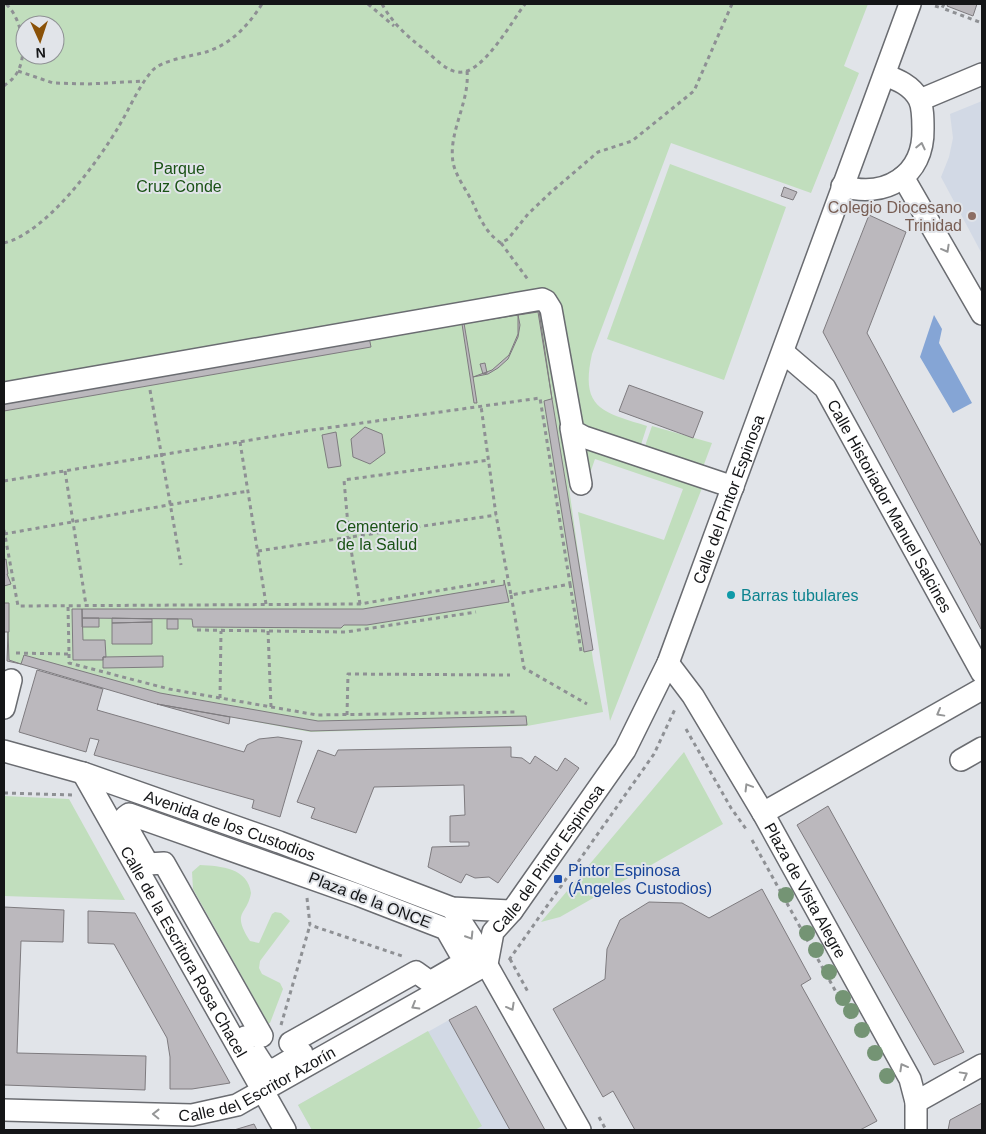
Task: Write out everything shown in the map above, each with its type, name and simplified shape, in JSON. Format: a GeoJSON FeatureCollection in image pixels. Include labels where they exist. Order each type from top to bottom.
{"type":"FeatureCollection","features":[{"type":"Feature","properties":{"kind":"street","name":"Calle del Pintor Espinosa"},"geometry":{"type":"LineString","coordinates":[[487,964],[493,932],[512,911],[625,750],[668,663],[910,4]]}},
{"type":"Feature","properties":{"kind":"street"},"geometry":{"type":"LineString","coordinates":[[920,100],[982,74]]}},
{"type":"Feature","properties":{"kind":"street"},"geometry":{"type":"LineString","coordinates":[[842,186],[859,191],[883,188],[903,177],[917,160],[922,148],[923,121],[920,100],[907,86],[885,75]]}},
{"type":"Feature","properties":{"kind":"street"},"geometry":{"type":"LineString","coordinates":[[903,177],[982,314]]}},
{"type":"Feature","properties":{"kind":"street"},"geometry":{"type":"LineString","coordinates":[[4,393],[542,299],[552,309],[582,484]]}},
{"type":"Feature","properties":{"kind":"street","name":"Calle Historiador Manuel Salcines"},"geometry":{"type":"LineString","coordinates":[[783,352],[825,388],[982,673]]}},
{"type":"Feature","properties":{"kind":"street"},"geometry":{"type":"LineString","coordinates":[[571,428],[584,437],[733,487]]}},
{"type":"Feature","properties":{"kind":"street","name":"Plaza de Vista Alegre"},"geometry":{"type":"LineString","coordinates":[[668,663],[693,696],[763,813],[910,1079],[916,1102],[916,1130]]}},
{"type":"Feature","properties":{"kind":"street"},"geometry":{"type":"LineString","coordinates":[[4,708],[11,680]]}},
{"type":"Feature","properties":{"kind":"street"},"geometry":{"type":"LineString","coordinates":[[763,813],[982,690]]}},
{"type":"Feature","properties":{"kind":"street"},"geometry":{"type":"LineString","coordinates":[[961,760],[982,748]]}},
{"type":"Feature","properties":{"kind":"street","name":"Avenida de los Custodios"},"geometry":{"type":"LineString","coordinates":[[4,752],[84,773],[279,842],[452,908],[512,911]]}},
{"type":"Feature","properties":{"kind":"street","name":"Calle de la Escritora Rosa Chacel"},"geometry":{"type":"LineString","coordinates":[[84,773],[285,1130]]}},
{"type":"Feature","properties":{"kind":"street","name":"Plaza de la ONCE"},"geometry":{"type":"LineString","coordinates":[[129,814],[326,883],[446,929],[462,957],[461,964],[430,982],[416,972],[290,1043],[302,1053],[275,1069],[265,1068],[245,1037],[262,1036],[164,863],[148,864],[124,822],[125,817],[129,814]]}},
{"type":"Feature","properties":{"kind":"street"},"geometry":{"type":"LineString","coordinates":[[452,908],[487,964],[580,1130]]}},
{"type":"Feature","properties":{"kind":"street","name":"Calle del Escritor Azorín"},"geometry":{"type":"LineString","coordinates":[[4,1110],[192,1114],[237,1105],[487,964]]}},
{"type":"Feature","properties":{"kind":"street"},"geometry":{"type":"LineString","coordinates":[[916,1102],[982,1065]]}},
{"type":"Feature","properties":{"kind":"street"},"geometry":{"type":"LineString","coordinates":[[67,1112],[77,1130]]}},
{"type":"Feature","properties":{"kind":"path"},"geometry":{"type":"LineString","coordinates":[[4,86],[14,78],[18,71],[22,49],[20,28],[16,16],[6,4]]}},
{"type":"Feature","properties":{"kind":"path"},"geometry":{"type":"LineString","coordinates":[[4,243],[22,236],[76,188],[109,143],[144,81],[154,68],[208,51],[232,39],[249,24],[262,4]]}},
{"type":"Feature","properties":{"kind":"path"},"geometry":{"type":"LineString","coordinates":[[368,4],[445,67],[458,72],[467,71],[483,61],[525,4]]}},
{"type":"Feature","properties":{"kind":"path"},"geometry":{"type":"LineString","coordinates":[[382,4],[388,15],[402,32]]}},
{"type":"Feature","properties":{"kind":"path"},"geometry":{"type":"LineString","coordinates":[[501,244],[508,239],[528,214],[550,192],[598,152],[632,141],[694,91],[732,4]]}},
{"type":"Feature","properties":{"kind":"path"},"geometry":{"type":"LineString","coordinates":[[942,8],[944,4]]}},
{"type":"Feature","properties":{"kind":"path"},"geometry":{"type":"LineString","coordinates":[[935,6],[982,23]]}},
{"type":"Feature","properties":{"kind":"path"},"geometry":{"type":"LineString","coordinates":[[18,71],[53,83],[89,84],[144,81]]}},
{"type":"Feature","properties":{"kind":"path"},"geometry":{"type":"LineString","coordinates":[[467,71],[469,86],[454,145],[454,165],[483,225],[493,238],[513,257],[532,287]]}},
{"type":"Feature","properties":{"kind":"path"},"geometry":{"type":"LineString","coordinates":[[141,392],[151,390],[181,565]]}},
{"type":"Feature","properties":{"kind":"path"},"geometry":{"type":"LineString","coordinates":[[4,481],[240,442],[540,398],[581,651]]}},
{"type":"Feature","properties":{"kind":"path"},"geometry":{"type":"LineString","coordinates":[[481,406],[496,515],[524,668],[587,704]]}},
{"type":"Feature","properties":{"kind":"path"},"geometry":{"type":"LineString","coordinates":[[240,442],[266,604]]}},
{"type":"Feature","properties":{"kind":"path"},"geometry":{"type":"LineString","coordinates":[[360,604],[344,480],[489,460]]}},
{"type":"Feature","properties":{"kind":"path"},"geometry":{"type":"LineString","coordinates":[[65,471],[86,605]]}},
{"type":"Feature","properties":{"kind":"path"},"geometry":{"type":"LineString","coordinates":[[248,491],[73,522],[4,532],[6,555],[18,606],[360,604],[495,581]]}},
{"type":"Feature","properties":{"kind":"path"},"geometry":{"type":"LineString","coordinates":[[258,551],[496,515]]}},
{"type":"Feature","properties":{"kind":"path"},"geometry":{"type":"LineString","coordinates":[[511,595],[570,584]]}},
{"type":"Feature","properties":{"kind":"path"},"geometry":{"type":"LineString","coordinates":[[68,606],[69,662],[169,689],[317,715],[518,712]]}},
{"type":"Feature","properties":{"kind":"path"},"geometry":{"type":"LineString","coordinates":[[196,630],[346,632],[476,612]]}},
{"type":"Feature","properties":{"kind":"path"},"geometry":{"type":"LineString","coordinates":[[220,698],[221,631]]}},
{"type":"Feature","properties":{"kind":"path"},"geometry":{"type":"LineString","coordinates":[[268,631],[271,707]]}},
{"type":"Feature","properties":{"kind":"path"},"geometry":{"type":"LineString","coordinates":[[16,653],[69,654]]}},
{"type":"Feature","properties":{"kind":"path"},"geometry":{"type":"LineString","coordinates":[[347,715],[348,674],[510,675]]}},
{"type":"Feature","properties":{"kind":"path"},"geometry":{"type":"LineString","coordinates":[[675,710],[680,719]]}},
{"type":"Feature","properties":{"kind":"path"},"geometry":{"type":"LineString","coordinates":[[685,727],[731,808],[749,833],[761,859],[854,1026]]}},
{"type":"Feature","properties":{"kind":"path"},"geometry":{"type":"LineString","coordinates":[[280,1027],[310,925],[307,896]]}},
{"type":"Feature","properties":{"kind":"path"},"geometry":{"type":"LineString","coordinates":[[310,925],[403,956]]}},
{"type":"Feature","properties":{"kind":"shaded area","name":"Colegio Diocesano Trinidad"},"geometry":{"type":"Polygon","coordinates":[[[982,101],[982,254],[941,177],[949,157],[953,138],[950,114],[982,101]]]}},
{"type":"Feature","properties":{"kind":"shaded area"},"geometry":{"type":"Polygon","coordinates":[[[449,1020],[510,1130],[312,1130],[298,1105],[449,1020]]]}},
{"type":"Feature","properties":{"kind":"green space","name":"Parque Cruz Conde"},"geometry":{"type":"Polygon","coordinates":[[[4,4],[868,4],[844,66],[859,73],[811,193],[671,143],[592,354],[589,386],[592,397],[598,405],[617,416],[647,426],[636,460],[704,483],[610,721],[578,512],[664,540],[683,489],[595,459],[589,476],[558,305],[4,385],[4,4]]]}},
{"type":"Feature","properties":{"kind":"green space"},"geometry":{"type":"Polygon","coordinates":[[[670,164],[786,207],[724,380],[607,339],[670,164]]]}},
{"type":"Feature","properties":{"kind":"green space","name":"Cementerio de la Salud"},"geometry":{"type":"Polygon","coordinates":[[[544,308],[593,660],[603,712],[527,726],[310,732],[157,703],[7,660],[7,631],[4,631],[4,404],[544,308]]]}},
{"type":"Feature","properties":{"kind":"green space"},"geometry":{"type":"Polygon","coordinates":[[[652,426],[712,443],[703,467],[644,449],[652,426]]]}},
{"type":"Feature","properties":{"kind":"green space"},"geometry":{"type":"Polygon","coordinates":[[[684,752],[723,824],[560,917],[541,922],[684,752]]]}},
{"type":"Feature","properties":{"kind":"green space"},"geometry":{"type":"Polygon","coordinates":[[[4,796],[69,799],[125,900],[4,896],[4,796]]]}},
{"type":"Feature","properties":{"kind":"green space"},"geometry":{"type":"Polygon","coordinates":[[[200,865],[232,870],[245,878],[251,893],[241,919],[244,931],[250,941],[259,943],[272,914],[275,912],[281,913],[290,921],[260,961],[259,968],[262,974],[280,983],[283,989],[270,1023],[268,1023],[193,889],[192,872],[200,865]]]}},
{"type":"Feature","properties":{"kind":"green space"},"geometry":{"type":"Polygon","coordinates":[[[428,1031],[482,1126],[475,1130],[312,1130],[298,1105],[428,1031]]]}},
{"type":"Feature","properties":{"kind":"water"},"geometry":{"type":"Polygon","coordinates":[[[934,315],[942,329],[939,343],[972,403],[953,413],[920,357],[934,315]]]}},
{"type":"Feature","properties":{"kind":"building"},"geometry":{"type":"Polygon","coordinates":[[[948,4],[977,4],[973,16],[947,6],[948,4]]]}},
{"type":"Feature","properties":{"kind":"building"},"geometry":{"type":"Polygon","coordinates":[[[784,187],[797,192],[793,200],[781,196],[784,187]]]}},
{"type":"Feature","properties":{"kind":"building"},"geometry":{"type":"Polygon","coordinates":[[[869,215],[906,232],[867,333],[982,547],[981,629],[823,332],[869,215]]]}},
{"type":"Feature","properties":{"kind":"building"},"geometry":{"type":"Polygon","coordinates":[[[539,311],[552,399],[538,312],[369,338],[539,311]]]}},
{"type":"Feature","properties":{"kind":"building"},"geometry":{"type":"Polygon","coordinates":[[[518,315],[520,325],[518,337],[508,359],[488,374],[473,377],[492,370],[509,355],[518,334],[518,315]]]}},
{"type":"Feature","properties":{"kind":"building"},"geometry":{"type":"Polygon","coordinates":[[[464,323],[477,403],[474,403],[462,324],[464,323]]]}},
{"type":"Feature","properties":{"kind":"building"},"geometry":{"type":"Polygon","coordinates":[[[369,337],[371,347],[4,411],[4,400],[369,337]]]}},
{"type":"Feature","properties":{"kind":"building"},"geometry":{"type":"Polygon","coordinates":[[[485,363],[487,373],[483,374],[480,364],[485,363]]]}},
{"type":"Feature","properties":{"kind":"building"},"geometry":{"type":"Polygon","coordinates":[[[629,385],[703,412],[693,438],[619,411],[629,385]]]}},
{"type":"Feature","properties":{"kind":"building"},"geometry":{"type":"Polygon","coordinates":[[[552,399],[593,650],[584,652],[544,401],[552,399]]]}},
{"type":"Feature","properties":{"kind":"building"},"geometry":{"type":"Polygon","coordinates":[[[365,427],[382,434],[385,453],[370,464],[353,457],[351,439],[365,427]]]}},
{"type":"Feature","properties":{"kind":"building"},"geometry":{"type":"Polygon","coordinates":[[[336,432],[341,466],[328,468],[322,435],[336,432]]]}},
{"type":"Feature","properties":{"kind":"building"},"geometry":{"type":"Polygon","coordinates":[[[6,559],[7,574],[11,584],[4,586],[4,560],[6,559]]]}},
{"type":"Feature","properties":{"kind":"building"},"geometry":{"type":"Polygon","coordinates":[[[504,580],[509,602],[367,625],[344,625],[341,628],[193,627],[192,619],[82,618],[82,609],[363,609],[504,585],[504,580]]]}},
{"type":"Feature","properties":{"kind":"building"},"geometry":{"type":"Polygon","coordinates":[[[4,603],[9,603],[9,632],[4,632],[4,603]]]}},
{"type":"Feature","properties":{"kind":"building"},"geometry":{"type":"Polygon","coordinates":[[[72,609],[82,609],[83,640],[105,640],[106,657],[103,657],[103,660],[73,660],[72,609]]]}},
{"type":"Feature","properties":{"kind":"building"},"geometry":{"type":"Polygon","coordinates":[[[82,618],[99,618],[99,627],[82,627],[82,618]]]}},
{"type":"Feature","properties":{"kind":"building"},"geometry":{"type":"Polygon","coordinates":[[[112,618],[152,619],[152,622],[112,623],[112,618]]]}},
{"type":"Feature","properties":{"kind":"building"},"geometry":{"type":"Polygon","coordinates":[[[167,619],[178,619],[178,629],[167,629],[167,619]]]}},
{"type":"Feature","properties":{"kind":"building"},"geometry":{"type":"Polygon","coordinates":[[[152,622],[152,644],[112,644],[112,623],[152,622]]]}},
{"type":"Feature","properties":{"kind":"building"},"geometry":{"type":"Polygon","coordinates":[[[8,632],[9,660],[21,664],[7,661],[8,632]]]}},
{"type":"Feature","properties":{"kind":"building"},"geometry":{"type":"Polygon","coordinates":[[[24,655],[160,693],[318,721],[526,716],[527,725],[311,731],[157,704],[21,664],[24,655]]]}},
{"type":"Feature","properties":{"kind":"building"},"geometry":{"type":"Polygon","coordinates":[[[163,656],[163,667],[103,668],[103,657],[163,656]]]}},
{"type":"Feature","properties":{"kind":"building"},"geometry":{"type":"Polygon","coordinates":[[[37,670],[103,689],[97,710],[244,752],[247,745],[259,739],[278,737],[302,741],[280,817],[252,808],[254,800],[94,755],[99,740],[90,738],[86,752],[19,732],[37,670]]]}},
{"type":"Feature","properties":{"kind":"building"},"geometry":{"type":"Polygon","coordinates":[[[157,704],[230,717],[229,724],[157,704]]]}},
{"type":"Feature","properties":{"kind":"building"},"geometry":{"type":"Polygon","coordinates":[[[511,747],[511,757],[522,758],[530,764],[535,756],[557,771],[565,758],[579,768],[498,883],[489,877],[475,878],[466,874],[461,883],[428,867],[432,847],[469,846],[469,842],[450,842],[450,816],[465,815],[464,785],[374,787],[356,833],[311,818],[315,808],[297,802],[318,750],[335,756],[338,750],[511,747]]]}},
{"type":"Feature","properties":{"kind":"building"},"geometry":{"type":"Polygon","coordinates":[[[828,806],[964,1052],[934,1065],[797,825],[828,806]]]}},
{"type":"Feature","properties":{"kind":"building"},"geometry":{"type":"Polygon","coordinates":[[[762,889],[811,979],[801,985],[877,1121],[860,1130],[635,1130],[613,1091],[603,1097],[553,1009],[605,979],[607,949],[620,920],[649,902],[682,903],[709,918],[762,889]]]}},
{"type":"Feature","properties":{"kind":"building"},"geometry":{"type":"Polygon","coordinates":[[[4,907],[64,910],[63,942],[21,941],[17,1053],[146,1056],[145,1090],[4,1085],[4,907]]]}},
{"type":"Feature","properties":{"kind":"building"},"geometry":{"type":"Polygon","coordinates":[[[88,911],[135,913],[230,1083],[192,1089],[170,1089],[170,1057],[167,1038],[114,944],[88,943],[88,911]]]}},
{"type":"Feature","properties":{"kind":"building"},"geometry":{"type":"Polygon","coordinates":[[[476,1006],[545,1130],[510,1130],[449,1020],[476,1006]]]}},
{"type":"Feature","properties":{"kind":"building"},"geometry":{"type":"Polygon","coordinates":[[[982,1103],[982,1130],[948,1130],[950,1120],[982,1103]]]}},
{"type":"Feature","properties":{"kind":"building"},"geometry":{"type":"Polygon","coordinates":[[[254,1124],[257,1130],[234,1130],[254,1124]]]}},
{"type":"Feature","properties":{"kind":"place","name":"Colegio Diocesano Trinidad"},"geometry":{"type":"Point","coordinates":[972,216]}},
{"type":"Feature","properties":{"kind":"place","name":"Barras tubulares"},"geometry":{"type":"Point","coordinates":[731,595]}},
{"type":"Feature","properties":{"kind":"place","name":"Pintor Espinosa (Ángeles Custodios)"},"geometry":{"type":"Point","coordinates":[558,879]}}]}
